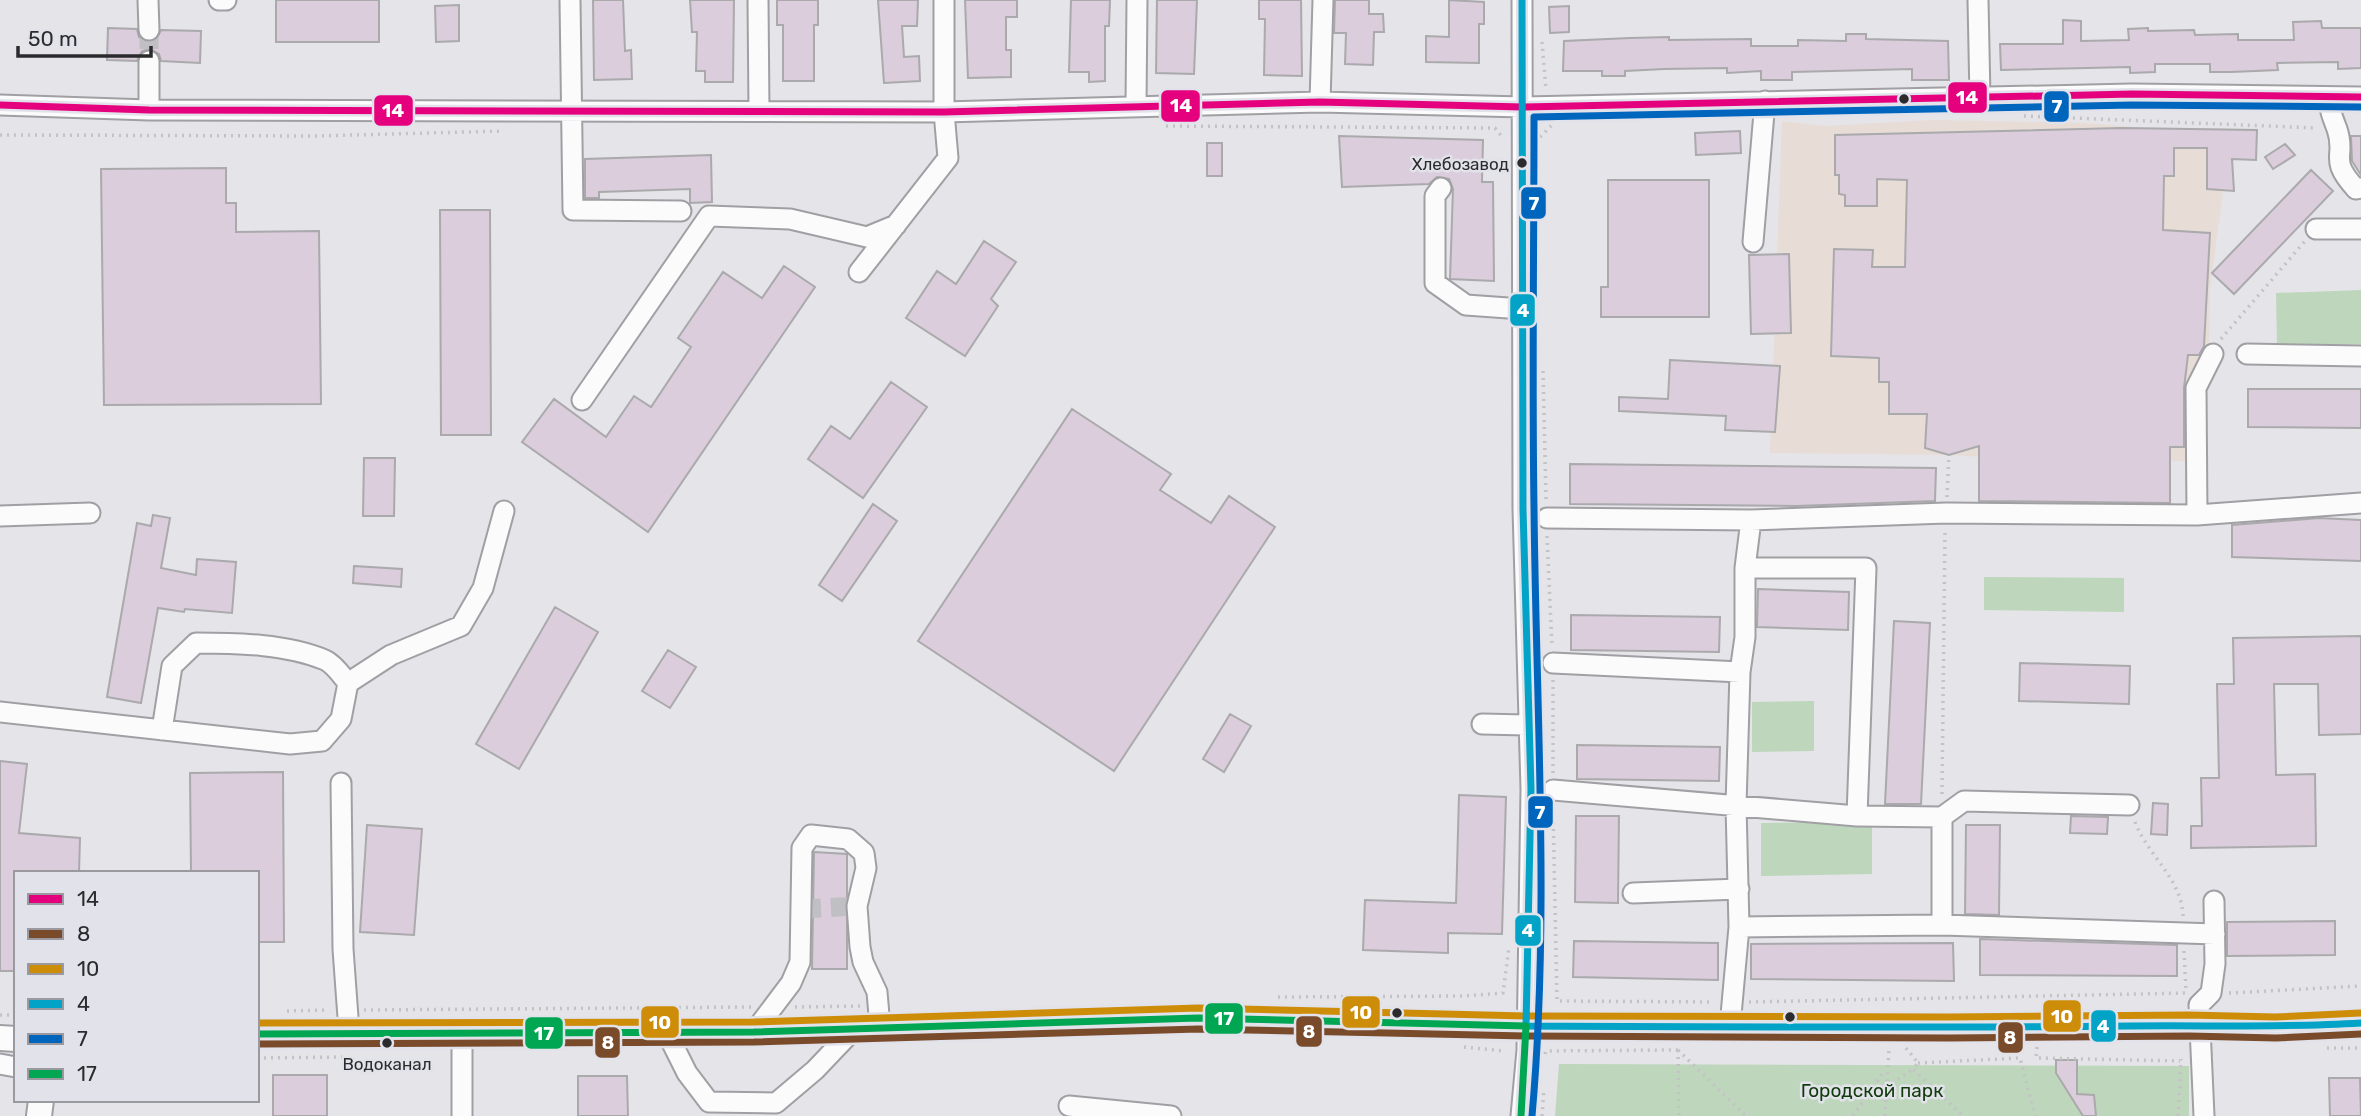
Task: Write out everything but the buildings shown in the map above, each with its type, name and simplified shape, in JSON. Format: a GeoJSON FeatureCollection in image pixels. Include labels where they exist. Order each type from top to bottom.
{"type":"FeatureCollection","features":[{"type":"Feature","properties":{"kind":"main road"},"geometry":{"type":"LineString","coordinates":[[259,1034],[348,1021],[462,1034],[754,1032],[855,1028],[880,1016],[1198,1018],[1527,1026],[1732,1014],[1949,1028],[2200,1025],[2275,1028],[2361,1023]]}},
{"type":"Feature","properties":{"kind":"street"},"geometry":{"type":"LineString","coordinates":[[148,0],[149,30]]}},
{"type":"Feature","properties":{"kind":"street"},"geometry":{"type":"LineString","coordinates":[[219,0],[226,0]]}},
{"type":"Feature","properties":{"kind":"street"},"geometry":{"type":"LineString","coordinates":[[570,0],[573,210],[681,211]]}},
{"type":"Feature","properties":{"kind":"street"},"geometry":{"type":"LineString","coordinates":[[758,0],[759,111]]}},
{"type":"Feature","properties":{"kind":"street"},"geometry":{"type":"LineString","coordinates":[[859,272],[948,158],[944,112],[944,0]]}},
{"type":"Feature","properties":{"kind":"street"},"geometry":{"type":"LineString","coordinates":[[1136,105],[1137,0]]}},
{"type":"Feature","properties":{"kind":"street"},"geometry":{"type":"LineString","coordinates":[[1320,102],[1323,0]]}},
{"type":"Feature","properties":{"kind":"street"},"geometry":{"type":"LineString","coordinates":[[1521,1116],[1527,1026],[1529,725],[1522,309],[1522,0]]}},
{"type":"Feature","properties":{"kind":"street"},"geometry":{"type":"LineString","coordinates":[[1978,0],[1980,98]]}},
{"type":"Feature","properties":{"kind":"street"},"geometry":{"type":"LineString","coordinates":[[149,61],[149,110]]}},
{"type":"Feature","properties":{"kind":"street"},"geometry":{"type":"LineString","coordinates":[[0,105],[149,110],[944,112],[1320,102],[1523,107],[2132,94],[2361,97]]}},
{"type":"Feature","properties":{"kind":"street"},"geometry":{"type":"LineString","coordinates":[[2328,97],[2331,120],[2337,129],[2341,173],[2356,189],[2361,188]]}},
{"type":"Feature","properties":{"kind":"street"},"geometry":{"type":"LineString","coordinates":[[1753,242],[1765,101]]}},
{"type":"Feature","properties":{"kind":"street"},"geometry":{"type":"LineString","coordinates":[[1441,188],[1435,196],[1435,283],[1466,305],[1522,309]]}},
{"type":"Feature","properties":{"kind":"street"},"geometry":{"type":"LineString","coordinates":[[582,400],[709,216],[790,219],[867,237],[896,225]]}},
{"type":"Feature","properties":{"kind":"street"},"geometry":{"type":"LineString","coordinates":[[2316,229],[2361,229]]}},
{"type":"Feature","properties":{"kind":"street"},"geometry":{"type":"LineString","coordinates":[[2197,516],[2196,388],[2213,354]]}},
{"type":"Feature","properties":{"kind":"street"},"geometry":{"type":"LineString","coordinates":[[2247,355],[2361,356]]}},
{"type":"Feature","properties":{"kind":"street"},"geometry":{"type":"LineString","coordinates":[[1546,518],[1751,520],[1946,513],[2197,516],[2361,503]]}},
{"type":"Feature","properties":{"kind":"street"},"geometry":{"type":"LineString","coordinates":[[0,712],[290,744],[322,741],[341,719],[348,683],[391,655],[461,626],[483,588],[504,511]]}},
{"type":"Feature","properties":{"kind":"street"},"geometry":{"type":"LineString","coordinates":[[0,516],[90,513]]}},
{"type":"Feature","properties":{"kind":"street"},"geometry":{"type":"LineString","coordinates":[[1732,1014],[1740,928],[1737,805],[1740,671],[1745,637],[1745,568],[1751,520]]}},
{"type":"Feature","properties":{"kind":"street"},"geometry":{"type":"LineString","coordinates":[[1745,568],[1866,568],[1857,816]]}},
{"type":"Feature","properties":{"kind":"street"},"geometry":{"type":"LineString","coordinates":[[162,730],[172,666],[196,643],[227,643],[315,657],[328,661],[348,683]]}},
{"type":"Feature","properties":{"kind":"street"},"geometry":{"type":"LineString","coordinates":[[1553,663],[1740,671]]}},
{"type":"Feature","properties":{"kind":"street"},"geometry":{"type":"LineString","coordinates":[[1482,724],[1529,725]]}},
{"type":"Feature","properties":{"kind":"street"},"geometry":{"type":"LineString","coordinates":[[341,783],[343,949],[348,1021]]}},
{"type":"Feature","properties":{"kind":"street"},"geometry":{"type":"LineString","coordinates":[[1553,790],[1857,816],[1942,817],[1964,801],[2129,806]]}},
{"type":"Feature","properties":{"kind":"street"},"geometry":{"type":"LineString","coordinates":[[1942,817],[1942,925]]}},
{"type":"Feature","properties":{"kind":"street"},"geometry":{"type":"LineString","coordinates":[[754,1032],[791,983],[800,962],[802,848],[811,835],[848,839],[864,853],[866,868],[857,906],[860,947],[880,1016]]}},
{"type":"Feature","properties":{"kind":"street"},"geometry":{"type":"LineString","coordinates":[[1633,893],[1739,888]]}},
{"type":"Feature","properties":{"kind":"street"},"geometry":{"type":"LineString","coordinates":[[2204,1116],[2199,1005],[2211,993],[2214,901]]}},
{"type":"Feature","properties":{"kind":"street"},"geometry":{"type":"LineString","coordinates":[[1740,928],[1942,925],[2214,934]]}},
{"type":"Feature","properties":{"kind":"street"},"geometry":{"type":"LineString","coordinates":[[666,1031],[710,1109],[777,1109],[855,1028]]}},
{"type":"Feature","properties":{"kind":"street"},"geometry":{"type":"LineString","coordinates":[[462,1034],[463,1116]]}},
{"type":"Feature","properties":{"kind":"street"},"geometry":{"type":"LineString","coordinates":[[1069,1106],[1171,1116]]}},
{"type":"Feature","properties":{"kind":"path"},"geometry":{"type":"LineString","coordinates":[[1542,38],[1546,90]]}},
{"type":"Feature","properties":{"kind":"path"},"geometry":{"type":"LineString","coordinates":[[2022,116],[2280,127]]}},
{"type":"Feature","properties":{"kind":"path"},"geometry":{"type":"LineString","coordinates":[[1537,140],[1550,126],[1562,123]]}},
{"type":"Feature","properties":{"kind":"path"},"geometry":{"type":"LineString","coordinates":[[2213,354],[2221,340],[2316,229]]}},
{"type":"Feature","properties":{"kind":"path"},"geometry":{"type":"LineString","coordinates":[[1543,369],[1553,663],[1557,1001],[1732,1014],[2361,986]]}},
{"type":"Feature","properties":{"kind":"path"},"geometry":{"type":"LineString","coordinates":[[1942,817],[1949,455]]}},
{"type":"Feature","properties":{"kind":"path"},"geometry":{"type":"LineString","coordinates":[[2129,806],[2141,838],[2182,895],[2186,993]]}},
{"type":"Feature","properties":{"kind":"path"},"geometry":{"type":"LineString","coordinates":[[1268,997],[1464,996],[1503,993],[1510,936]]}},
{"type":"Feature","properties":{"kind":"path"},"geometry":{"type":"LineString","coordinates":[[283,1011],[348,1021],[772,1007],[880,1016]]}},
{"type":"Feature","properties":{"kind":"path"},"geometry":{"type":"LineString","coordinates":[[1885,1116],[1887,1051],[1893,1044],[1919,1048]]}},
{"type":"Feature","properties":{"kind":"path"},"geometry":{"type":"LineString","coordinates":[[2037,1045],[2036,1058],[2180,1060],[2187,1054]]}},
{"type":"Feature","properties":{"kind":"path"},"geometry":{"type":"LineString","coordinates":[[1452,1047],[1504,1051]]}},
{"type":"Feature","properties":{"kind":"path"},"geometry":{"type":"LineString","coordinates":[[1906,1048],[1918,1063]]}},
{"type":"Feature","properties":{"kind":"path"},"geometry":{"type":"LineString","coordinates":[[1678,1049],[1679,1116]]}},
{"type":"Feature","properties":{"kind":"path"},"geometry":{"type":"LineString","coordinates":[[1678,1049],[1746,1116]]}},
{"type":"Feature","properties":{"kind":"path"},"geometry":{"type":"LineString","coordinates":[[1545,1062],[1546,1051],[1692,1050]]}},
{"type":"Feature","properties":{"kind":"path"},"geometry":{"type":"LineString","coordinates":[[259,1058],[349,1056]]}},
{"type":"Feature","properties":{"kind":"path"},"geometry":{"type":"LineString","coordinates":[[1886,1087],[1918,1063],[2020,1059],[2035,1116]]}},
{"type":"Feature","properties":{"kind":"path"},"geometry":{"type":"LineString","coordinates":[[2178,1116],[2180,1060]]}},
{"type":"Feature","properties":{"kind":"path"},"geometry":{"type":"LineString","coordinates":[[1853,1116],[1885,1069]]}},
{"type":"Feature","properties":{"kind":"path"},"geometry":{"type":"LineString","coordinates":[[1913,1069],[1963,1116]]}},
{"type":"Feature","properties":{"kind":"path"},"geometry":{"type":"LineString","coordinates":[[1542,1116],[1544,1083]]}},
{"type":"Feature","properties":{"kind":"shaded area"},"geometry":{"type":"Polygon","coordinates":[[[1933,120],[2085,123],[2206,133],[2226,169],[2210,288],[2209,341],[2194,372],[2189,461],[2078,462],[1949,455],[1770,453],[1782,121],[1823,126],[1933,120]]]}},
{"type":"Feature","properties":{"kind":"green space"},"geometry":{"type":"Polygon","coordinates":[[[2361,290],[2361,344],[2277,346],[2276,293],[2361,290]]]}},
{"type":"Feature","properties":{"kind":"green space"},"geometry":{"type":"Polygon","coordinates":[[[1984,577],[2124,578],[2124,612],[1984,610],[1984,577]]]}},
{"type":"Feature","properties":{"kind":"green space"},"geometry":{"type":"Polygon","coordinates":[[[1814,701],[1814,751],[1752,752],[1752,702],[1814,701]]]}},
{"type":"Feature","properties":{"kind":"green space"},"geometry":{"type":"Polygon","coordinates":[[[1872,822],[1872,874],[1761,876],[1761,823],[1872,822]]]}},
{"type":"Feature","properties":{"kind":"green space","name":"Городской парк"},"geometry":{"type":"Polygon","coordinates":[[[1559,1064],[2189,1066],[2189,1116],[1555,1116],[1559,1064]]]}},
{"type":"Feature","properties":{"kind":"tunnel"},"geometry":{"type":"LineString","coordinates":[[149,30],[149,61]]}},
{"type":"Feature","properties":{"kind":"tunnel"},"geometry":{"type":"LineString","coordinates":[[802,909],[857,906]]}},
{"type":"Feature","properties":{"kind":"transit line","name":"4"},"geometry":{"type":"LineString","coordinates":[[1522,0],[1523,509],[1531,789],[1526,1026],[2274,1026],[2361,1023]]}},
{"type":"Feature","properties":{"kind":"transit line","name":"14"},"geometry":{"type":"LineString","coordinates":[[0,105],[149,110],[944,112],[1320,102],[1523,107],[2132,94],[2361,97]]}},
{"type":"Feature","properties":{"kind":"transit line","name":"7"},"geometry":{"type":"LineString","coordinates":[[1532,1116],[1541,888],[1533,459],[1534,117],[2132,105],[2361,107]]}},
{"type":"Feature","properties":{"kind":"transit line","name":"10"},"geometry":{"type":"LineString","coordinates":[[259,1023],[754,1022],[1198,1008],[1526,1016],[2275,1017],[2360,1013]]}},
{"type":"Feature","properties":{"kind":"transit line","name":"17"},"geometry":{"type":"LineString","coordinates":[[259,1034],[754,1032],[1198,1018],[1526,1026],[1521,1116]]}},
{"type":"Feature","properties":{"kind":"transit line","name":"8"},"geometry":{"type":"LineString","coordinates":[[259,1044],[754,1042],[1198,1029],[1526,1036],[1949,1038],[2276,1038],[2361,1034]]}},
{"type":"Feature","properties":{"kind":"place","name":"Хлебозавод"},"geometry":{"type":"Point","coordinates":[1522,163]}},
{"type":"Feature","properties":{"kind":"place","name":"Водоканал"},"geometry":{"type":"Point","coordinates":[387,1043]}}]}
